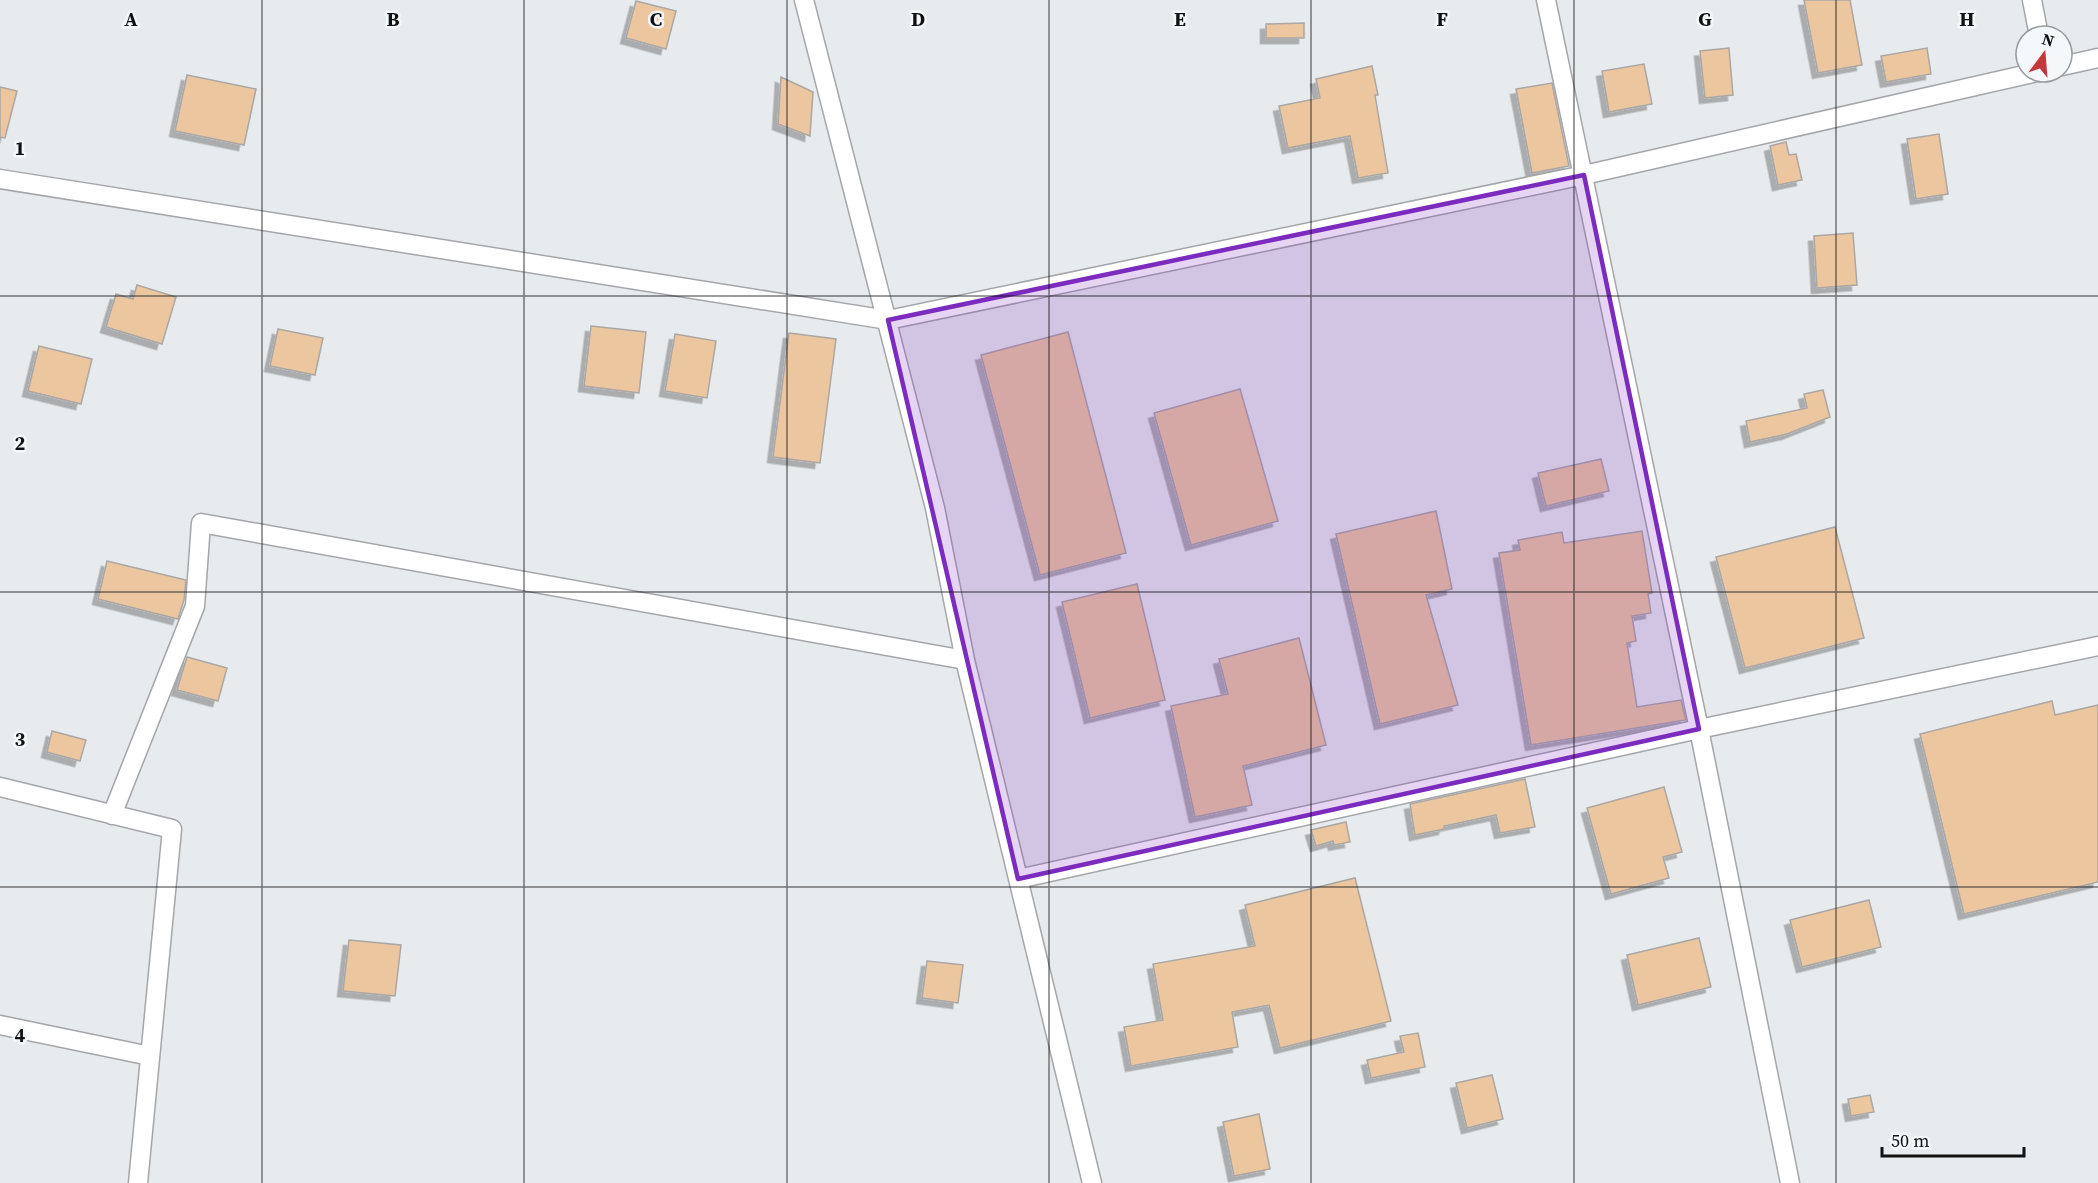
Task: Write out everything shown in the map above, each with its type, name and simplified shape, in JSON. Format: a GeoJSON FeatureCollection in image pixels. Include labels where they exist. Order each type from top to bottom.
{"type":"FeatureCollection","features":[{"type":"Feature","properties":{"kind":"street"},"geometry":{"type":"LineString","coordinates":[[804,0],[935,508],[965,660],[1092,1183]]}},
{"type":"Feature","properties":{"kind":"street"},"geometry":{"type":"LineString","coordinates":[[1546,0],[1699,729],[1790,1183]]}},
{"type":"Feature","properties":{"kind":"street"},"geometry":{"type":"LineString","coordinates":[[2032,0],[2037,24]]}},
{"type":"Feature","properties":{"kind":"street"},"geometry":{"type":"LineString","coordinates":[[2074,63],[2098,58]]}},
{"type":"Feature","properties":{"kind":"street"},"geometry":{"type":"LineString","coordinates":[[0,179],[888,320],[1584,176],[2014,77]]}},
{"type":"Feature","properties":{"kind":"street"},"geometry":{"type":"LineString","coordinates":[[112,814],[195,606],[201,523],[965,660]]}},
{"type":"Feature","properties":{"kind":"street"},"geometry":{"type":"LineString","coordinates":[[1018,879],[1699,729],[2098,646]]}},
{"type":"Feature","properties":{"kind":"street"},"geometry":{"type":"LineString","coordinates":[[0,787],[172,829],[138,1183]]}},
{"type":"Feature","properties":{"kind":"street"},"geometry":{"type":"LineString","coordinates":[[0,1024],[150,1056]]}},
{"type":"Feature","properties":{"kind":"highlighted area"},"geometry":{"type":"Polygon","coordinates":[[[1584,175],[1699,729],[1018,879],[888,320],[1584,175]]]}},
{"type":"Feature","properties":{"kind":"building"},"geometry":{"type":"Polygon","coordinates":[[[1804,0],[1850,0],[1862,65],[1818,73],[1804,0]]]}},
{"type":"Feature","properties":{"kind":"building"},"geometry":{"type":"Polygon","coordinates":[[[636,1],[676,11],[666,49],[626,38],[636,1]]]}},
{"type":"Feature","properties":{"kind":"building"},"geometry":{"type":"Polygon","coordinates":[[[1304,23],[1304,38],[1266,38],[1266,24],[1304,23]]]}},
{"type":"Feature","properties":{"kind":"building"},"geometry":{"type":"Polygon","coordinates":[[[1729,48],[1733,95],[1705,98],[1700,51],[1729,48]]]}},
{"type":"Feature","properties":{"kind":"building"},"geometry":{"type":"Polygon","coordinates":[[[1927,48],[1931,74],[1886,82],[1881,56],[1927,48]]]}},
{"type":"Feature","properties":{"kind":"building"},"geometry":{"type":"Polygon","coordinates":[[[1644,64],[1652,104],[1609,112],[1602,71],[1644,64]]]}},
{"type":"Feature","properties":{"kind":"building"},"geometry":{"type":"Polygon","coordinates":[[[1372,66],[1388,173],[1358,178],[1350,136],[1288,148],[1279,106],[1320,98],[1316,79],[1372,66]]]}},
{"type":"Feature","properties":{"kind":"building"},"geometry":{"type":"Polygon","coordinates":[[[187,75],[256,89],[244,145],[175,131],[187,75]]]}},
{"type":"Feature","properties":{"kind":"building"},"geometry":{"type":"Polygon","coordinates":[[[781,77],[813,92],[810,136],[778,124],[781,77]]]}},
{"type":"Feature","properties":{"kind":"building"},"geometry":{"type":"Polygon","coordinates":[[[1552,83],[1569,166],[1532,173],[1516,89],[1552,83]]]}},
{"type":"Feature","properties":{"kind":"building"},"geometry":{"type":"Polygon","coordinates":[[[0,87],[17,91],[5,138],[0,137],[0,87]]]}},
{"type":"Feature","properties":{"kind":"building"},"geometry":{"type":"Polygon","coordinates":[[[1939,134],[1948,194],[1916,199],[1907,139],[1939,134]]]}},
{"type":"Feature","properties":{"kind":"building"},"geometry":{"type":"Polygon","coordinates":[[[1786,142],[1789,155],[1796,154],[1802,180],[1778,185],[1770,146],[1786,142]]]}},
{"type":"Feature","properties":{"kind":"building"},"geometry":{"type":"Polygon","coordinates":[[[1853,233],[1857,285],[1817,288],[1814,236],[1853,233]]]}},
{"type":"Feature","properties":{"kind":"building"},"geometry":{"type":"Polygon","coordinates":[[[137,285],[176,297],[162,344],[106,327],[116,294],[133,299],[137,285]]]}},
{"type":"Feature","properties":{"kind":"building"},"geometry":{"type":"Polygon","coordinates":[[[591,326],[646,332],[639,393],[584,386],[591,326]]]}},
{"type":"Feature","properties":{"kind":"building"},"geometry":{"type":"Polygon","coordinates":[[[278,329],[323,338],[315,375],[270,366],[278,329]]]}},
{"type":"Feature","properties":{"kind":"building"},"geometry":{"type":"Polygon","coordinates":[[[1068,332],[1126,553],[1040,575],[981,355],[1068,332]]]}},
{"type":"Feature","properties":{"kind":"building"},"geometry":{"type":"Polygon","coordinates":[[[789,333],[836,339],[820,463],[773,457],[789,333]]]}},
{"type":"Feature","properties":{"kind":"building"},"geometry":{"type":"Polygon","coordinates":[[[675,334],[716,341],[707,398],[665,391],[675,334]]]}},
{"type":"Feature","properties":{"kind":"building"},"geometry":{"type":"Polygon","coordinates":[[[39,346],[92,359],[81,404],[28,391],[39,346]]]}},
{"type":"Feature","properties":{"kind":"building"},"geometry":{"type":"Polygon","coordinates":[[[1240,389],[1278,521],[1191,545],[1154,413],[1240,389]]]}},
{"type":"Feature","properties":{"kind":"building"},"geometry":{"type":"Polygon","coordinates":[[[1823,390],[1830,417],[1787,434],[1750,442],[1746,421],[1807,408],[1804,394],[1823,390]]]}},
{"type":"Feature","properties":{"kind":"building"},"geometry":{"type":"Polygon","coordinates":[[[1601,459],[1609,491],[1546,506],[1538,473],[1601,459]]]}},
{"type":"Feature","properties":{"kind":"building"},"geometry":{"type":"Polygon","coordinates":[[[1436,511],[1452,589],[1426,595],[1458,705],[1380,724],[1336,534],[1436,511]]]}},
{"type":"Feature","properties":{"kind":"building"},"geometry":{"type":"Polygon","coordinates":[[[1835,527],[1864,638],[1745,668],[1716,557],[1835,527]]]}},
{"type":"Feature","properties":{"kind":"building"},"geometry":{"type":"Polygon","coordinates":[[[1642,531],[1652,593],[1648,594],[1651,613],[1632,616],[1636,641],[1627,643],[1637,707],[1681,700],[1686,720],[1531,745],[1499,553],[1520,550],[1518,540],[1562,532],[1564,543],[1642,531]]]}},
{"type":"Feature","properties":{"kind":"building"},"geometry":{"type":"Polygon","coordinates":[[[107,561],[186,580],[184,600],[178,619],[98,599],[107,561]]]}},
{"type":"Feature","properties":{"kind":"building"},"geometry":{"type":"Polygon","coordinates":[[[1137,584],[1165,700],[1090,718],[1062,602],[1137,584]]]}},
{"type":"Feature","properties":{"kind":"building"},"geometry":{"type":"Polygon","coordinates":[[[1299,638],[1326,745],[1243,766],[1252,805],[1195,817],[1171,706],[1228,694],[1219,659],[1299,638]]]}},
{"type":"Feature","properties":{"kind":"building"},"geometry":{"type":"Polygon","coordinates":[[[187,657],[227,668],[218,701],[177,690],[187,657]]]}},
{"type":"Feature","properties":{"kind":"building"},"geometry":{"type":"Polygon","coordinates":[[[2052,701],[2055,715],[2098,705],[2098,882],[1964,914],[1920,734],[2052,701]]]}},
{"type":"Feature","properties":{"kind":"building"},"geometry":{"type":"Polygon","coordinates":[[[52,731],[86,740],[80,761],[47,752],[52,731]]]}},
{"type":"Feature","properties":{"kind":"building"},"geometry":{"type":"Polygon","coordinates":[[[1525,779],[1535,827],[1500,833],[1496,815],[1415,835],[1410,804],[1525,779]]]}},
{"type":"Feature","properties":{"kind":"building"},"geometry":{"type":"Polygon","coordinates":[[[1664,787],[1682,852],[1663,857],[1669,878],[1611,894],[1587,808],[1664,787]]]}},
{"type":"Feature","properties":{"kind":"building"},"geometry":{"type":"Polygon","coordinates":[[[1346,822],[1350,842],[1334,845],[1333,841],[1316,846],[1311,830],[1346,822]]]}},
{"type":"Feature","properties":{"kind":"building"},"geometry":{"type":"Polygon","coordinates":[[[1355,878],[1391,1021],[1280,1048],[1269,1005],[1232,1012],[1238,1047],[1131,1066],[1124,1027],[1163,1020],[1153,964],[1255,946],[1245,905],[1355,878]]]}},
{"type":"Feature","properties":{"kind":"building"},"geometry":{"type":"Polygon","coordinates":[[[1869,900],[1881,947],[1802,967],[1790,920],[1869,900]]]}},
{"type":"Feature","properties":{"kind":"building"},"geometry":{"type":"Polygon","coordinates":[[[1699,938],[1711,987],[1638,1005],[1627,955],[1699,938]]]}},
{"type":"Feature","properties":{"kind":"building"},"geometry":{"type":"Polygon","coordinates":[[[349,940],[401,945],[395,996],[343,991],[349,940]]]}},
{"type":"Feature","properties":{"kind":"building"},"geometry":{"type":"Polygon","coordinates":[[[927,961],[963,965],[958,1003],[922,998],[927,961]]]}},
{"type":"Feature","properties":{"kind":"building"},"geometry":{"type":"Polygon","coordinates":[[[1418,1033],[1425,1067],[1371,1078],[1367,1060],[1404,1052],[1400,1036],[1418,1033]]]}},
{"type":"Feature","properties":{"kind":"building"},"geometry":{"type":"Polygon","coordinates":[[[1492,1075],[1503,1119],[1467,1128],[1456,1083],[1492,1075]]]}},
{"type":"Feature","properties":{"kind":"building"},"geometry":{"type":"Polygon","coordinates":[[[1870,1095],[1874,1112],[1851,1116],[1848,1099],[1870,1095]]]}},
{"type":"Feature","properties":{"kind":"building"},"geometry":{"type":"Polygon","coordinates":[[[1259,1114],[1270,1169],[1234,1176],[1223,1122],[1259,1114]]]}}]}
